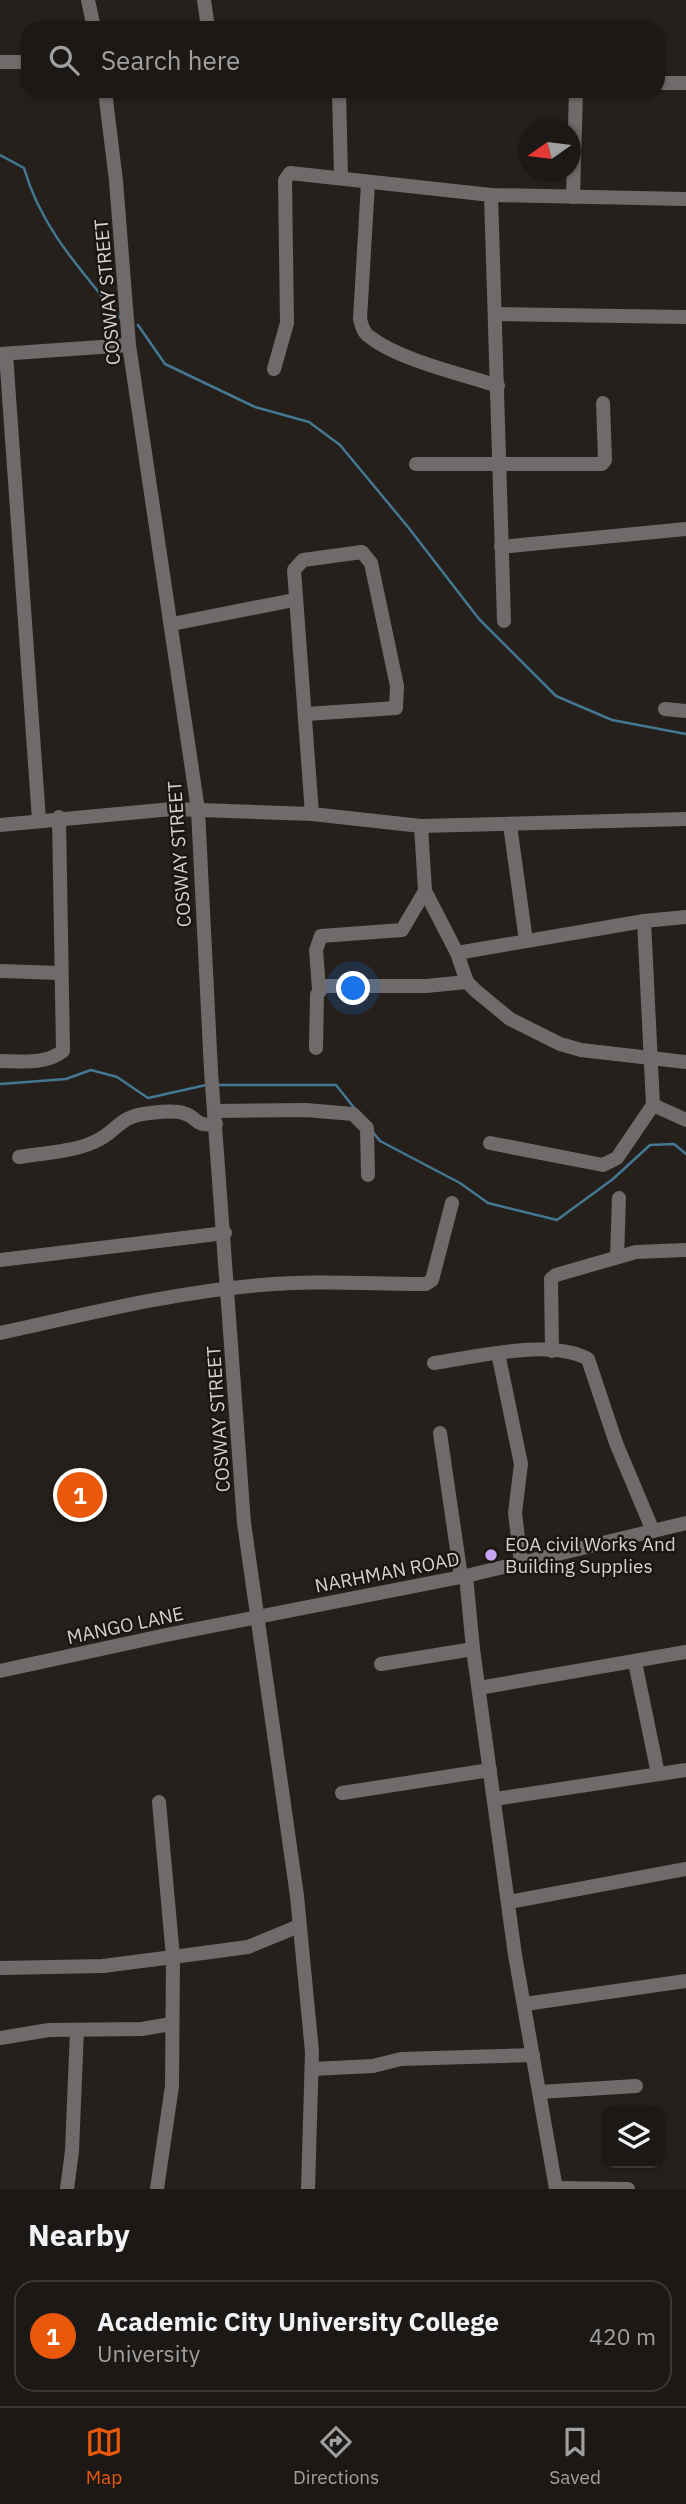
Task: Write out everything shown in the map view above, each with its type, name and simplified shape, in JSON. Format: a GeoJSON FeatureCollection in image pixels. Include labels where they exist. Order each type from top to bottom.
{"type":"FeatureCollection","features":[{"type":"Feature","properties":{"kind":"street"},"geometry":{"type":"LineString","coordinates":[[88,0],[92,21]]}},
{"type":"Feature","properties":{"kind":"street"},"geometry":{"type":"LineString","coordinates":[[204,0],[207,21]]}},
{"type":"Feature","properties":{"kind":"street"},"geometry":{"type":"LineString","coordinates":[[0,62],[21,62]]}},
{"type":"Feature","properties":{"kind":"street"},"geometry":{"type":"LineString","coordinates":[[665,83],[686,83]]}},
{"type":"Feature","properties":{"kind":"street","name":"COSWAY STREET"},"geometry":{"type":"LineString","coordinates":[[106,98],[116,181],[129,345],[198,810],[211,1071],[225,1233],[244,1522],[299,1926],[312,2069],[309,2189]]}},
{"type":"Feature","properties":{"kind":"street"},"geometry":{"type":"LineString","coordinates":[[339,98],[341,177]]}},
{"type":"Feature","properties":{"kind":"street"},"geometry":{"type":"LineString","coordinates":[[573,197],[576,98]]}},
{"type":"Feature","properties":{"kind":"street"},"geometry":{"type":"LineString","coordinates":[[274,369],[287,323],[287,176],[341,177],[368,183],[491,195],[686,199]]}},
{"type":"Feature","properties":{"kind":"street"},"geometry":{"type":"LineString","coordinates":[[368,183],[360,319],[367,336],[379,343],[498,386]]}},
{"type":"Feature","properties":{"kind":"street"},"geometry":{"type":"LineString","coordinates":[[491,195],[504,621]]}},
{"type":"Feature","properties":{"kind":"street"},"geometry":{"type":"LineString","coordinates":[[495,314],[686,317]]}},
{"type":"Feature","properties":{"kind":"street"},"geometry":{"type":"LineString","coordinates":[[39,820],[6,448],[3,354],[129,345]]}},
{"type":"Feature","properties":{"kind":"street"},"geometry":{"type":"LineString","coordinates":[[416,464],[500,466],[604,463],[604,403]]}},
{"type":"Feature","properties":{"kind":"street"},"geometry":{"type":"LineString","coordinates":[[500,547],[686,529]]}},
{"type":"Feature","properties":{"kind":"street"},"geometry":{"type":"LineString","coordinates":[[306,714],[390,711],[396,708],[399,697],[368,555],[356,551],[297,564],[294,570],[294,600],[306,714],[312,814]]}},
{"type":"Feature","properties":{"kind":"street"},"geometry":{"type":"LineString","coordinates":[[172,624],[294,600]]}},
{"type":"Feature","properties":{"kind":"street"},"geometry":{"type":"LineString","coordinates":[[665,709],[686,711]]}},
{"type":"Feature","properties":{"kind":"street"},"geometry":{"type":"LineString","coordinates":[[0,825],[59,817],[198,810],[312,814],[421,826],[686,819]]}},
{"type":"Feature","properties":{"kind":"street"},"geometry":{"type":"LineString","coordinates":[[0,1061],[38,1061],[55,1057],[63,1051],[59,817]]}},
{"type":"Feature","properties":{"kind":"street"},"geometry":{"type":"LineString","coordinates":[[510,825],[526,941]]}},
{"type":"Feature","properties":{"kind":"street"},"geometry":{"type":"LineString","coordinates":[[421,826],[425,891],[457,953],[467,982],[510,1019],[560,1044],[582,1050],[686,1062]]}},
{"type":"Feature","properties":{"kind":"street"},"geometry":{"type":"LineString","coordinates":[[316,1048],[319,989],[316,950],[321,936],[402,930],[425,891]]}},
{"type":"Feature","properties":{"kind":"street"},"geometry":{"type":"LineString","coordinates":[[457,953],[643,921],[686,918]]}},
{"type":"Feature","properties":{"kind":"street"},"geometry":{"type":"LineString","coordinates":[[490,1143],[608,1164],[617,1158],[653,1105],[643,921]]}},
{"type":"Feature","properties":{"kind":"street"},"geometry":{"type":"LineString","coordinates":[[0,971],[60,973]]}},
{"type":"Feature","properties":{"kind":"street"},"geometry":{"type":"LineString","coordinates":[[319,989],[323,986],[426,986],[467,982]]}},
{"type":"Feature","properties":{"kind":"street"},"geometry":{"type":"LineString","coordinates":[[653,1105],[686,1120]]}},
{"type":"Feature","properties":{"kind":"street"},"geometry":{"type":"LineString","coordinates":[[19,1157],[92,1143],[106,1136],[128,1117],[149,1113],[181,1112],[198,1125],[215,1114],[306,1110],[353,1114],[367,1128],[368,1175]]}},
{"type":"Feature","properties":{"kind":"street"},"geometry":{"type":"LineString","coordinates":[[617,1257],[619,1198]]}},
{"type":"Feature","properties":{"kind":"street"},"geometry":{"type":"LineString","coordinates":[[0,1333],[156,1298],[229,1288],[265,1284],[426,1284],[432,1280],[452,1203]]}},
{"type":"Feature","properties":{"kind":"street"},"geometry":{"type":"LineString","coordinates":[[0,1260],[225,1233]]}},
{"type":"Feature","properties":{"kind":"street"},"geometry":{"type":"LineString","coordinates":[[552,1351],[551,1279],[562,1273],[654,1249],[686,1250]]}},
{"type":"Feature","properties":{"kind":"street"},"geometry":{"type":"LineString","coordinates":[[434,1363],[498,1353],[552,1351],[578,1354],[592,1363],[616,1443],[653,1531]]}},
{"type":"Feature","properties":{"kind":"street"},"geometry":{"type":"LineString","coordinates":[[498,1353],[521,1464],[515,1513],[521,1563]]}},
{"type":"Feature","properties":{"kind":"street"},"geometry":{"type":"LineString","coordinates":[[440,1433],[509,1902],[556,2188],[628,2189]]}},
{"type":"Feature","properties":{"kind":"street","name":"NARHMAN ROAD"},"geometry":{"type":"LineString","coordinates":[[259,1617],[463,1576],[686,1523]]}},
{"type":"Feature","properties":{"kind":"street","name":"MANGO LANE"},"geometry":{"type":"LineString","coordinates":[[0,1671],[259,1617]]}},
{"type":"Feature","properties":{"kind":"street"},"geometry":{"type":"LineString","coordinates":[[381,1664],[473,1648]]}},
{"type":"Feature","properties":{"kind":"street"},"geometry":{"type":"LineString","coordinates":[[479,1688],[686,1652]]}},
{"type":"Feature","properties":{"kind":"street"},"geometry":{"type":"LineString","coordinates":[[635,1662],[658,1774]]}},
{"type":"Feature","properties":{"kind":"street"},"geometry":{"type":"LineString","coordinates":[[342,1793],[490,1770]]}},
{"type":"Feature","properties":{"kind":"street"},"geometry":{"type":"LineString","coordinates":[[495,1799],[686,1770]]}},
{"type":"Feature","properties":{"kind":"street"},"geometry":{"type":"LineString","coordinates":[[157,2189],[172,2086],[173,1957],[159,1802]]}},
{"type":"Feature","properties":{"kind":"street"},"geometry":{"type":"LineString","coordinates":[[509,1902],[686,1870]]}},
{"type":"Feature","properties":{"kind":"street"},"geometry":{"type":"LineString","coordinates":[[0,1968],[103,1966],[247,1947],[299,1926]]}},
{"type":"Feature","properties":{"kind":"street"},"geometry":{"type":"LineString","coordinates":[[525,2004],[686,1981]]}},
{"type":"Feature","properties":{"kind":"street"},"geometry":{"type":"LineString","coordinates":[[0,2038],[49,2030],[142,2029],[171,2024]]}},
{"type":"Feature","properties":{"kind":"street"},"geometry":{"type":"LineString","coordinates":[[67,2189],[72,2151],[77,2030]]}},
{"type":"Feature","properties":{"kind":"street"},"geometry":{"type":"LineString","coordinates":[[312,2069],[373,2066],[401,2059],[533,2055]]}},
{"type":"Feature","properties":{"kind":"street"},"geometry":{"type":"LineString","coordinates":[[539,2092],[636,2086]]}},
{"type":"Feature","properties":{"kind":"waterway"},"geometry":{"type":"LineString","coordinates":[[0,155],[24,168],[31,190],[52,229],[120,318]]}},
{"type":"Feature","properties":{"kind":"waterway"},"geometry":{"type":"LineString","coordinates":[[138,325],[165,364],[255,407],[309,422],[340,445],[479,619],[556,696],[612,720],[686,734]]}},
{"type":"Feature","properties":{"kind":"waterway"},"geometry":{"type":"LineString","coordinates":[[0,1084],[66,1079],[91,1070],[117,1077],[148,1098],[206,1085]]}},
{"type":"Feature","properties":{"kind":"waterway"},"geometry":{"type":"LineString","coordinates":[[216,1085],[336,1085],[355,1109]]}},
{"type":"Feature","properties":{"kind":"waterway"},"geometry":{"type":"LineString","coordinates":[[372,1131],[380,1141],[460,1183],[488,1203],[557,1220],[613,1179],[650,1145],[674,1144],[686,1154]]}},
{"type":"Feature","properties":{"kind":"place","name":"Academic City University College"},"geometry":{"type":"Point","coordinates":[80,1495]}},
{"type":"Feature","properties":{"kind":"place","name":"EOA civil Works And Building Supplies"},"geometry":{"type":"Point","coordinates":[491,1555]}}]}
